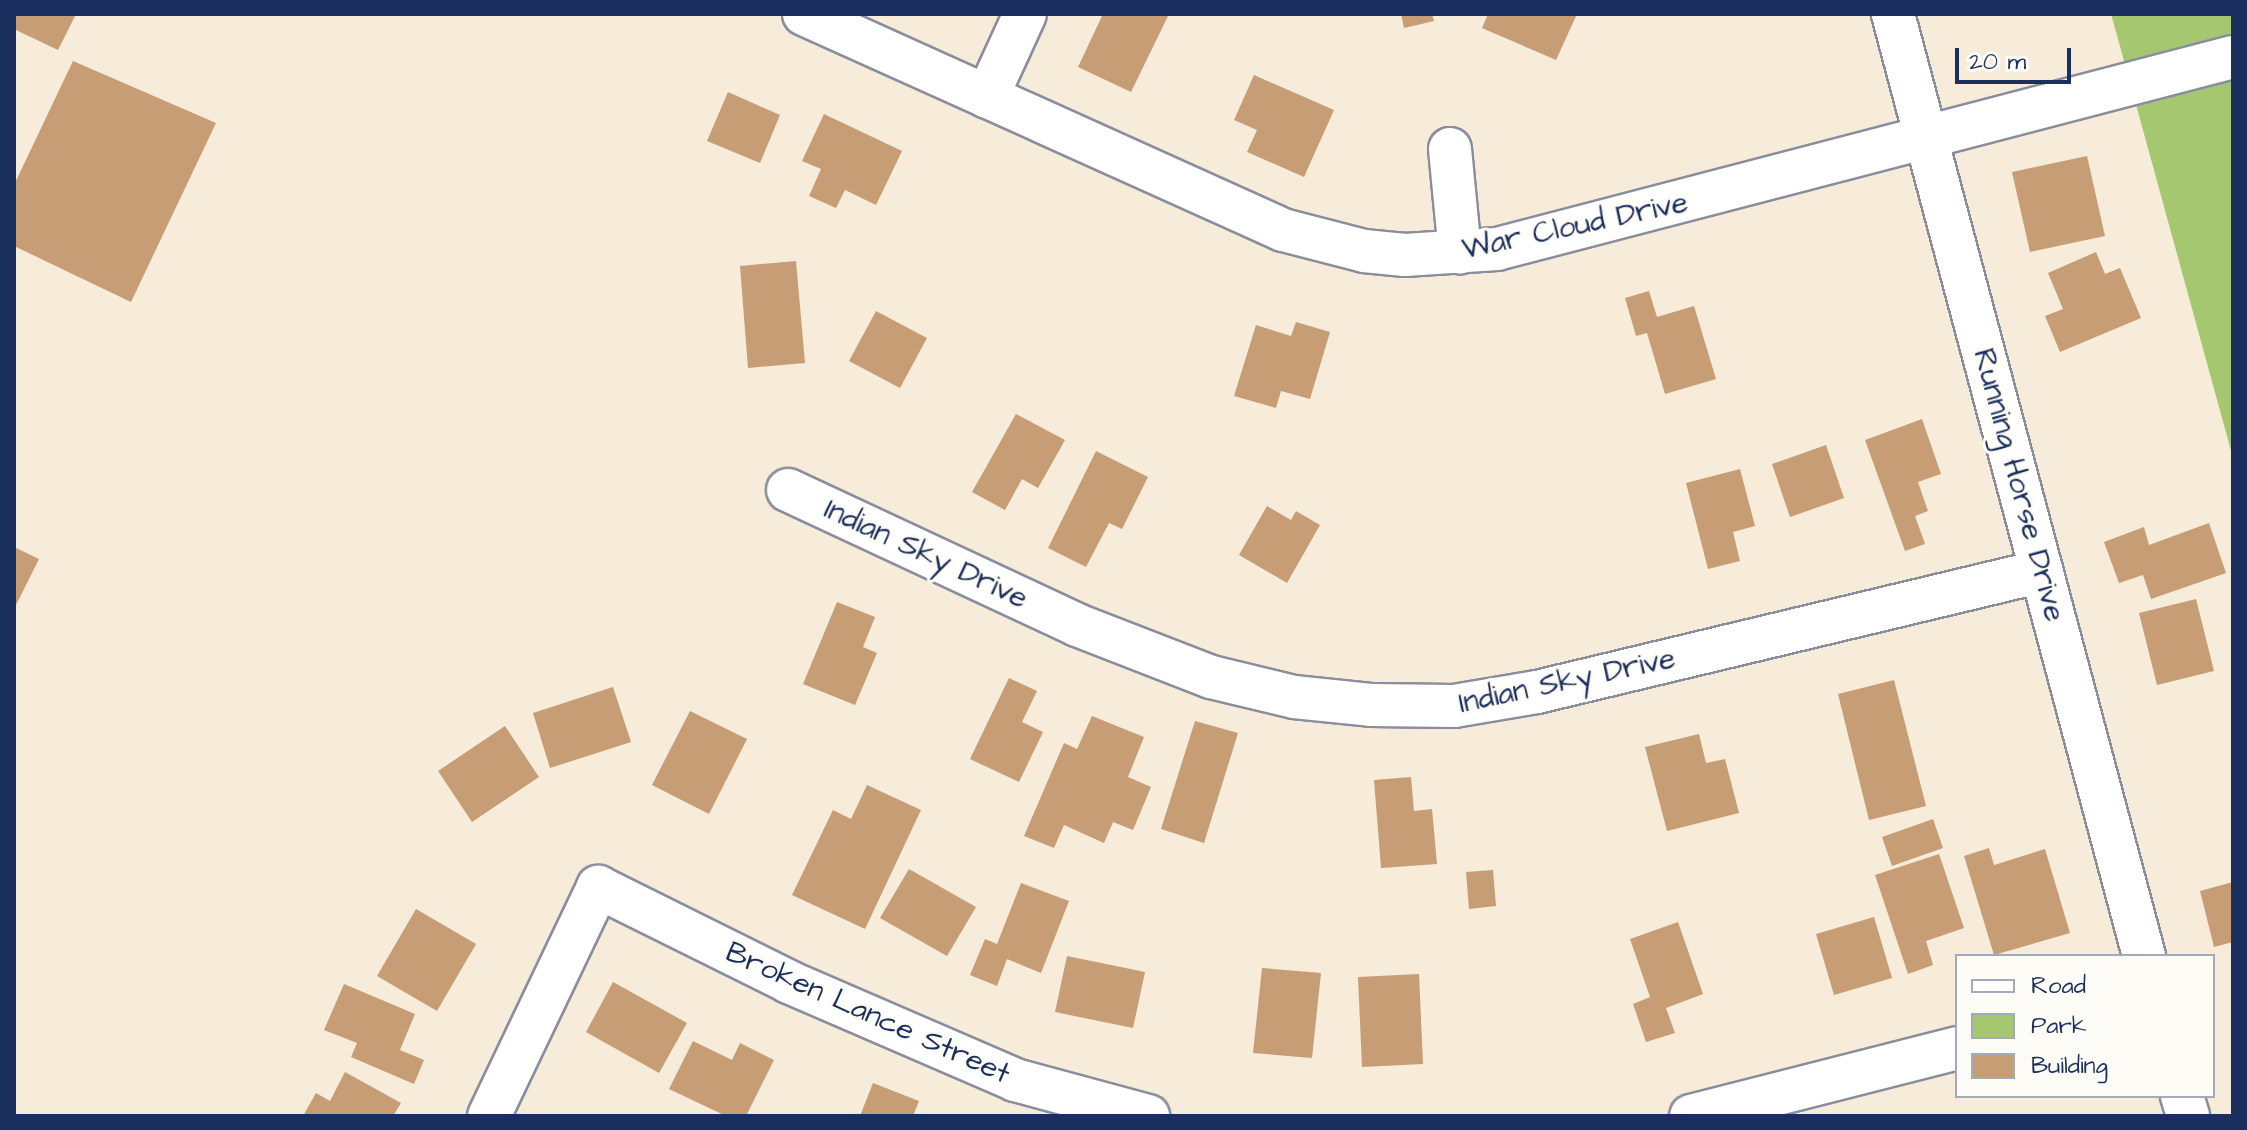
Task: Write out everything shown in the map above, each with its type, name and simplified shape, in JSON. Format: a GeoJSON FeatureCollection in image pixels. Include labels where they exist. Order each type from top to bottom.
{"type":"FeatureCollection","features":[{"type":"Feature","properties":{"kind":"street","name":"War Cloud Drive"},"geometry":{"type":"LineString","coordinates":[[804,14],[1283,230],[1364,251],[1460,253],[1497,249],[1927,141],[2233,57]]}},
{"type":"Feature","properties":{"kind":"street"},"geometry":{"type":"LineString","coordinates":[[987,97],[1025,14]]}},
{"type":"Feature","properties":{"kind":"street","name":"Running Horse Drive"},"geometry":{"type":"LineString","coordinates":[[1893,14],[2143,954]]}},
{"type":"Feature","properties":{"kind":"street"},"geometry":{"type":"LineString","coordinates":[[1450,149],[1460,253]]}},
{"type":"Feature","properties":{"kind":"street","name":"Indian Sky Drive"},"geometry":{"type":"LineString","coordinates":[[788,490],[1077,625],[1211,677],[1294,697],[1371,705],[1454,706],[1537,692],[2042,571]]}},
{"type":"Feature","properties":{"kind":"street","name":"Broken Lance Street"},"geometry":{"type":"LineString","coordinates":[[489,1116],[598,887],[789,982],[1015,1080],[1148,1116]]}},
{"type":"Feature","properties":{"kind":"street"},"geometry":{"type":"LineString","coordinates":[[1691,1116],[1955,1049]]}},
{"type":"Feature","properties":{"kind":"green space"},"geometry":{"type":"Polygon","coordinates":[[[2111,14],[2233,14],[2233,458],[2118,39],[2111,14]]]}},
{"type":"Feature","properties":{"kind":"building"},"geometry":{"type":"Polygon","coordinates":[[[14,14],[76,14],[58,50],[14,29],[14,14]]]}},
{"type":"Feature","properties":{"kind":"building"},"geometry":{"type":"Polygon","coordinates":[[[1103,14],[1169,14],[1131,92],[1078,67],[1103,14]]]}},
{"type":"Feature","properties":{"kind":"building"},"geometry":{"type":"Polygon","coordinates":[[[1401,14],[1432,14],[1434,21],[1404,28],[1401,14]]]}},
{"type":"Feature","properties":{"kind":"building"},"geometry":{"type":"Polygon","coordinates":[[[1488,14],[1577,14],[1556,60],[1482,28],[1488,14]]]}},
{"type":"Feature","properties":{"kind":"building"},"geometry":{"type":"Polygon","coordinates":[[[73,61],[216,123],[131,302],[14,246],[14,185],[73,61]]]}},
{"type":"Feature","properties":{"kind":"building"},"geometry":{"type":"Polygon","coordinates":[[[1254,75],[1334,110],[1304,177],[1247,152],[1257,130],[1234,120],[1254,75]]]}},
{"type":"Feature","properties":{"kind":"building"},"geometry":{"type":"Polygon","coordinates":[[[728,92],[780,115],[760,163],[707,141],[728,92]]]}},
{"type":"Feature","properties":{"kind":"building"},"geometry":{"type":"Polygon","coordinates":[[[824,114],[902,151],[876,205],[845,190],[836,208],[809,196],[821,169],[802,161],[824,114]]]}},
{"type":"Feature","properties":{"kind":"building"},"geometry":{"type":"Polygon","coordinates":[[[2087,156],[2105,236],[2030,252],[2012,172],[2087,156]]]}},
{"type":"Feature","properties":{"kind":"building"},"geometry":{"type":"Polygon","coordinates":[[[2096,252],[2105,274],[2120,268],[2141,318],[2060,352],[2045,316],[2063,309],[2048,273],[2096,252]]]}},
{"type":"Feature","properties":{"kind":"building"},"geometry":{"type":"Polygon","coordinates":[[[796,261],[805,363],[748,368],[740,266],[796,261]]]}},
{"type":"Feature","properties":{"kind":"building"},"geometry":{"type":"Polygon","coordinates":[[[1649,291],[1657,317],[1694,306],[1716,379],[1665,394],[1647,333],[1636,336],[1625,298],[1649,291]]]}},
{"type":"Feature","properties":{"kind":"building"},"geometry":{"type":"Polygon","coordinates":[[[876,311],[927,338],[900,388],[849,361],[876,311]]]}},
{"type":"Feature","properties":{"kind":"building"},"geometry":{"type":"Polygon","coordinates":[[[1296,322],[1330,332],[1310,399],[1281,391],[1276,408],[1234,396],[1256,325],[1291,336],[1296,322]]]}},
{"type":"Feature","properties":{"kind":"building"},"geometry":{"type":"Polygon","coordinates":[[[1016,414],[1065,440],[1038,488],[1022,479],[1005,510],[972,492],[1016,414]]]}},
{"type":"Feature","properties":{"kind":"building"},"geometry":{"type":"Polygon","coordinates":[[[1922,419],[1941,474],[1918,482],[1928,511],[1915,516],[1925,544],[1905,551],[1865,440],[1922,419]]]}},
{"type":"Feature","properties":{"kind":"building"},"geometry":{"type":"Polygon","coordinates":[[[1826,445],[1844,498],[1790,517],[1772,464],[1826,445]]]}},
{"type":"Feature","properties":{"kind":"building"},"geometry":{"type":"Polygon","coordinates":[[[1096,451],[1148,477],[1122,529],[1109,523],[1086,567],[1048,548],[1096,451]]]}},
{"type":"Feature","properties":{"kind":"building"},"geometry":{"type":"Polygon","coordinates":[[[1740,469],[1755,526],[1733,532],[1740,561],[1708,569],[1686,483],[1740,469]]]}},
{"type":"Feature","properties":{"kind":"building"},"geometry":{"type":"Polygon","coordinates":[[[1267,506],[1291,520],[1296,511],[1320,525],[1287,583],[1239,555],[1267,506]]]}},
{"type":"Feature","properties":{"kind":"building"},"geometry":{"type":"Polygon","coordinates":[[[2209,523],[2226,573],[2151,599],[2143,575],[2119,583],[2104,542],[2144,527],[2149,545],[2209,523]]]}},
{"type":"Feature","properties":{"kind":"building"},"geometry":{"type":"Polygon","coordinates":[[[14,547],[39,559],[14,609],[14,547]]]}},
{"type":"Feature","properties":{"kind":"building"},"geometry":{"type":"Polygon","coordinates":[[[2196,599],[2214,671],[2157,685],[2139,613],[2196,599]]]}},
{"type":"Feature","properties":{"kind":"building"},"geometry":{"type":"Polygon","coordinates":[[[837,602],[875,617],[863,647],[877,653],[855,705],[803,684],[837,602]]]}},
{"type":"Feature","properties":{"kind":"building"},"geometry":{"type":"Polygon","coordinates":[[[1009,678],[1037,691],[1022,722],[1043,732],[1019,782],[970,759],[1009,678]]]}},
{"type":"Feature","properties":{"kind":"building"},"geometry":{"type":"Polygon","coordinates":[[[1894,680],[1926,806],[1869,820],[1838,694],[1894,680]]]}},
{"type":"Feature","properties":{"kind":"building"},"geometry":{"type":"Polygon","coordinates":[[[613,687],[631,742],[550,768],[533,713],[613,687]]]}},
{"type":"Feature","properties":{"kind":"building"},"geometry":{"type":"Polygon","coordinates":[[[690,711],[747,739],[709,814],[652,785],[690,711]]]}},
{"type":"Feature","properties":{"kind":"building"},"geometry":{"type":"Polygon","coordinates":[[[1092,716],[1144,737],[1128,777],[1151,787],[1133,830],[1113,822],[1104,843],[1064,825],[1054,848],[1024,836],[1064,743],[1077,749],[1092,716]]]}},
{"type":"Feature","properties":{"kind":"building"},"geometry":{"type":"Polygon","coordinates":[[[1195,721],[1238,733],[1204,843],[1161,829],[1195,721]]]}},
{"type":"Feature","properties":{"kind":"building"},"geometry":{"type":"Polygon","coordinates":[[[505,726],[539,777],[472,822],[438,771],[505,726]]]}},
{"type":"Feature","properties":{"kind":"building"},"geometry":{"type":"Polygon","coordinates":[[[1699,734],[1706,763],[1725,759],[1739,813],[1667,831],[1645,747],[1699,734]]]}},
{"type":"Feature","properties":{"kind":"building"},"geometry":{"type":"Polygon","coordinates":[[[1411,777],[1414,811],[1432,809],[1437,864],[1381,868],[1374,780],[1411,777]]]}},
{"type":"Feature","properties":{"kind":"building"},"geometry":{"type":"Polygon","coordinates":[[[867,785],[921,810],[865,929],[792,895],[833,810],[851,819],[867,785]]]}},
{"type":"Feature","properties":{"kind":"building"},"geometry":{"type":"Polygon","coordinates":[[[1933,819],[1943,848],[1892,866],[1882,837],[1933,819]]]}},
{"type":"Feature","properties":{"kind":"building"},"geometry":{"type":"Polygon","coordinates":[[[1989,848],[1994,865],[2045,849],[2070,933],[1994,954],[1964,856],[1989,848]]]}},
{"type":"Feature","properties":{"kind":"building"},"geometry":{"type":"Polygon","coordinates":[[[1939,854],[1964,928],[1926,941],[1933,965],[1908,974],[1875,875],[1939,854]]]}},
{"type":"Feature","properties":{"kind":"building"},"geometry":{"type":"Polygon","coordinates":[[[909,869],[976,907],[947,956],[880,918],[909,869]]]}},
{"type":"Feature","properties":{"kind":"building"},"geometry":{"type":"Polygon","coordinates":[[[1493,870],[1496,906],[1469,909],[1466,872],[1493,870]]]}},
{"type":"Feature","properties":{"kind":"building"},"geometry":{"type":"Polygon","coordinates":[[[2233,882],[2233,942],[2214,947],[2200,891],[2233,882]]]}},
{"type":"Feature","properties":{"kind":"building"},"geometry":{"type":"Polygon","coordinates":[[[1021,883],[1069,901],[1041,973],[1007,959],[997,986],[970,975],[985,939],[997,944],[1021,883]]]}},
{"type":"Feature","properties":{"kind":"building"},"geometry":{"type":"Polygon","coordinates":[[[416,909],[476,944],[437,1011],[377,976],[416,909]]]}},
{"type":"Feature","properties":{"kind":"building"},"geometry":{"type":"Polygon","coordinates":[[[1874,917],[1892,978],[1834,995],[1816,934],[1874,917]]]}},
{"type":"Feature","properties":{"kind":"building"},"geometry":{"type":"Polygon","coordinates":[[[1678,922],[1703,994],[1666,1008],[1675,1033],[1646,1042],[1633,1004],[1650,997],[1630,939],[1678,922]]]}},
{"type":"Feature","properties":{"kind":"building"},"geometry":{"type":"Polygon","coordinates":[[[1067,956],[1145,972],[1133,1028],[1055,1012],[1067,956]]]}},
{"type":"Feature","properties":{"kind":"building"},"geometry":{"type":"Polygon","coordinates":[[[1262,968],[1321,973],[1312,1058],[1253,1053],[1262,968]]]}},
{"type":"Feature","properties":{"kind":"building"},"geometry":{"type":"Polygon","coordinates":[[[1419,974],[1423,1064],[1362,1067],[1358,977],[1419,974]]]}},
{"type":"Feature","properties":{"kind":"building"},"geometry":{"type":"Polygon","coordinates":[[[613,982],[687,1023],[659,1073],[586,1032],[613,982]]]}},
{"type":"Feature","properties":{"kind":"building"},"geometry":{"type":"Polygon","coordinates":[[[344,984],[415,1014],[400,1050],[424,1060],[414,1084],[351,1057],[357,1043],[324,1030],[344,984]]]}},
{"type":"Feature","properties":{"kind":"building"},"geometry":{"type":"Polygon","coordinates":[[[693,1041],[732,1060],[740,1043],[774,1060],[746,1116],[726,1116],[669,1089],[693,1041]]]}},
{"type":"Feature","properties":{"kind":"building"},"geometry":{"type":"Polygon","coordinates":[[[345,1072],[401,1103],[393,1116],[303,1116],[316,1093],[330,1101],[345,1072]]]}},
{"type":"Feature","properties":{"kind":"building"},"geometry":{"type":"Polygon","coordinates":[[[873,1083],[919,1101],[913,1116],[860,1116],[873,1083]]]}}]}
